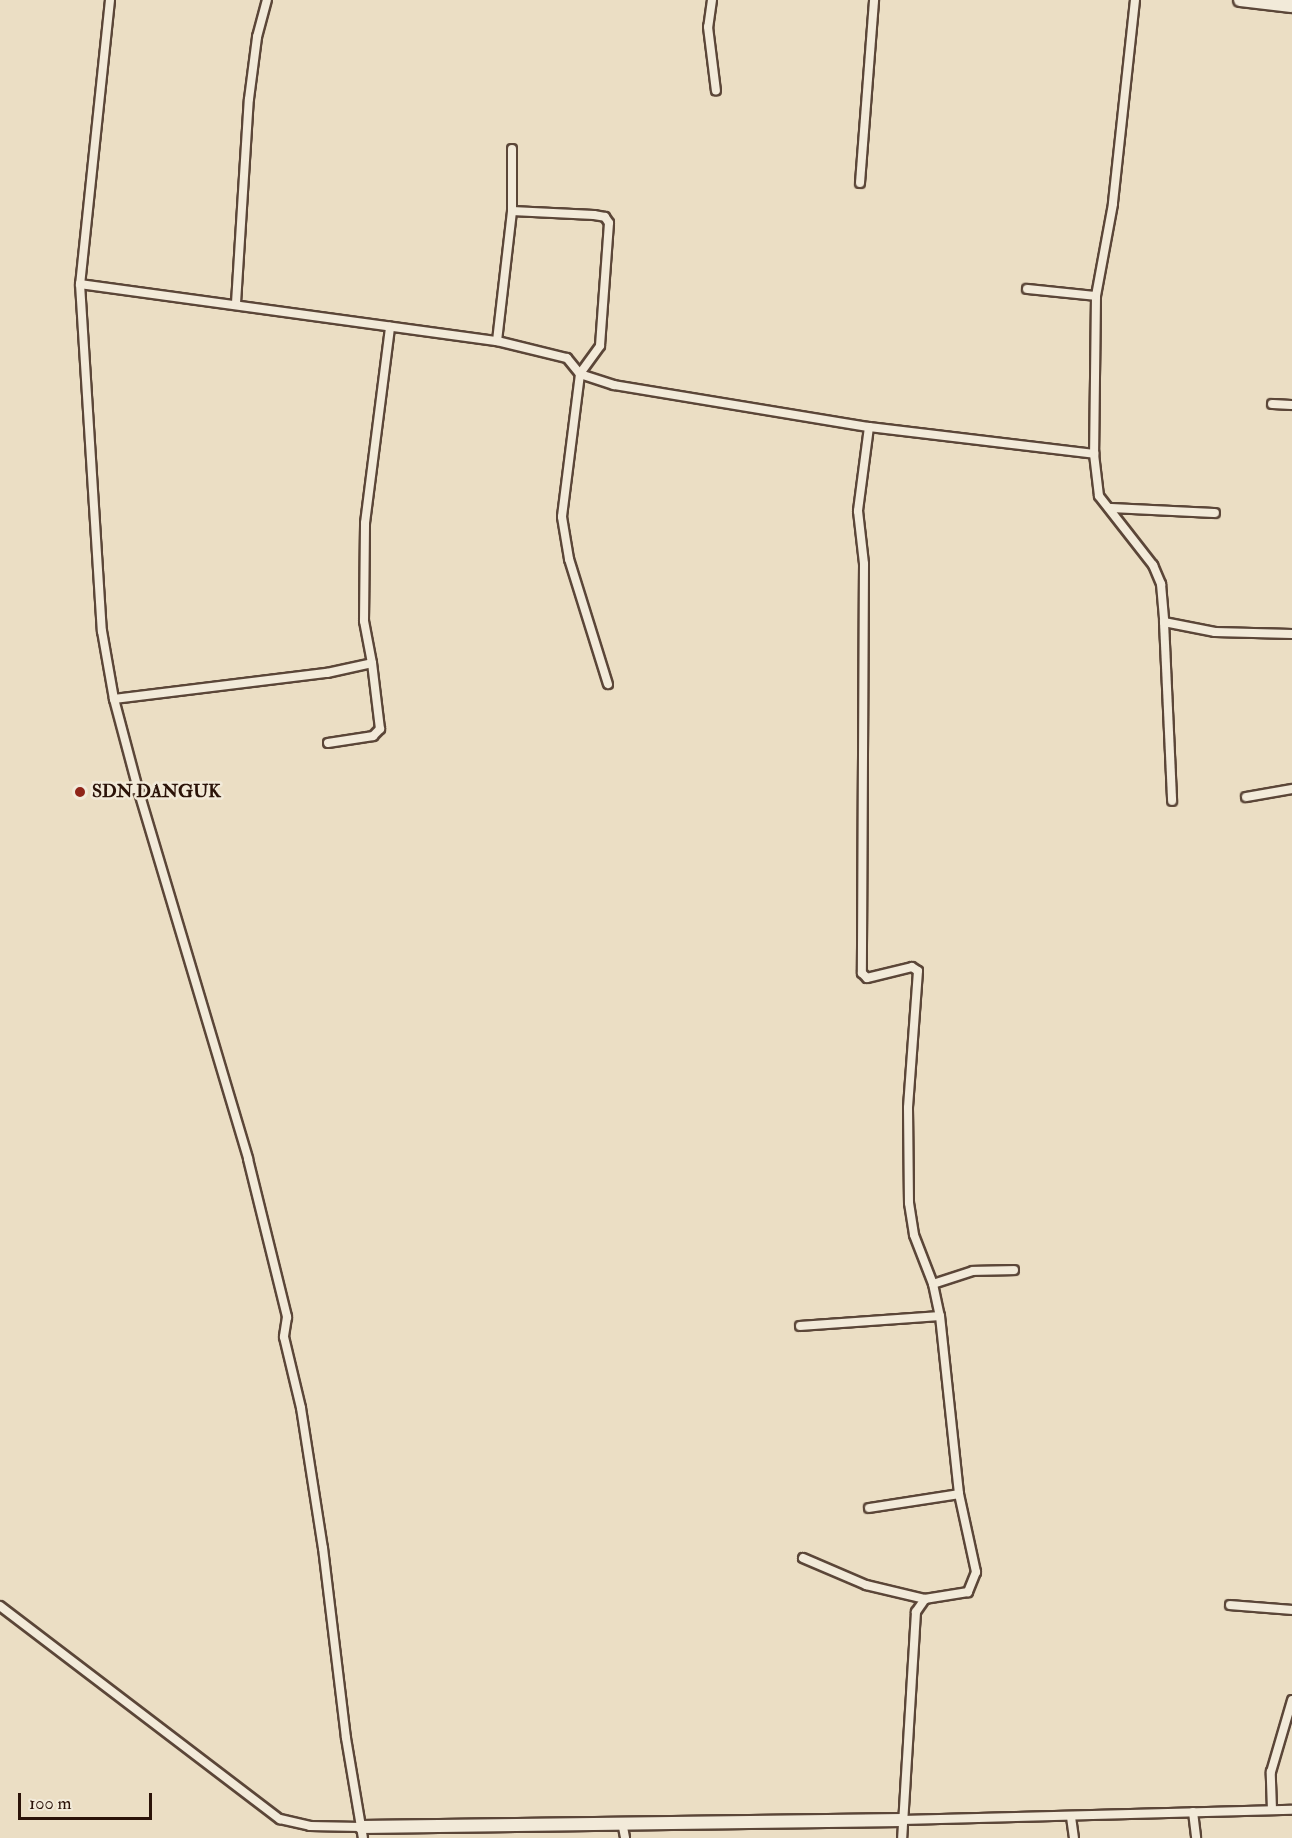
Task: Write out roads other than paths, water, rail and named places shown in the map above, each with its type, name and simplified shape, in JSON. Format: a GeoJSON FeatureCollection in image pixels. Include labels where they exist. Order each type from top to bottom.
{"type":"FeatureCollection","features":[{"type":"Feature","properties":{"kind":"street"},"geometry":{"type":"LineString","coordinates":[[110,0],[80,284],[98,579],[114,699],[138,789],[248,1159],[287,1317],[284,1337],[301,1408],[323,1548],[362,1832]]}},
{"type":"Feature","properties":{"kind":"street"},"geometry":{"type":"LineString","coordinates":[[236,303],[249,99],[257,37],[267,0]]}},
{"type":"Feature","properties":{"kind":"street"},"geometry":{"type":"LineString","coordinates":[[712,0],[708,27],[716,91]]}},
{"type":"Feature","properties":{"kind":"street"},"geometry":{"type":"LineString","coordinates":[[860,183],[874,0]]}},
{"type":"Feature","properties":{"kind":"street"},"geometry":{"type":"LineString","coordinates":[[1135,0],[1113,204],[1096,296],[1094,454],[1099,496],[1153,565],[1161,584],[1172,801]]}},
{"type":"Feature","properties":{"kind":"street"},"geometry":{"type":"LineString","coordinates":[[1240,0],[1292,6]]}},
{"type":"Feature","properties":{"kind":"street"},"geometry":{"type":"LineString","coordinates":[[497,341],[512,211],[512,149]]}},
{"type":"Feature","properties":{"kind":"street"},"geometry":{"type":"LineString","coordinates":[[512,211],[594,215],[608,219],[600,346],[580,374],[562,517],[569,559],[608,684]]}},
{"type":"Feature","properties":{"kind":"street"},"geometry":{"type":"LineString","coordinates":[[80,284],[236,303],[497,341],[567,358],[580,374],[614,385],[869,427],[1094,454]]}},
{"type":"Feature","properties":{"kind":"street"},"geometry":{"type":"LineString","coordinates":[[1027,289],[1096,296]]}},
{"type":"Feature","properties":{"kind":"street"},"geometry":{"type":"LineString","coordinates":[[328,743],[373,736],[380,729],[364,621],[365,523],[390,327]]}},
{"type":"Feature","properties":{"kind":"street"},"geometry":{"type":"LineString","coordinates":[[1272,404],[1292,405]]}},
{"type":"Feature","properties":{"kind":"street"},"geometry":{"type":"LineString","coordinates":[[803,1558],[866,1585],[925,1599],[968,1592],[976,1581],[959,1494],[940,1316],[933,1284],[914,1235],[909,1203],[908,1108],[918,971],[912,967],[867,978],[862,973],[864,564],[858,511],[869,427]]}},
{"type":"Feature","properties":{"kind":"street"},"geometry":{"type":"LineString","coordinates":[[1110,508],[1215,513]]}},
{"type":"Feature","properties":{"kind":"street"},"geometry":{"type":"LineString","coordinates":[[1164,622],[1215,632],[1292,634]]}},
{"type":"Feature","properties":{"kind":"street"},"geometry":{"type":"LineString","coordinates":[[114,699],[327,673],[372,663]]}},
{"type":"Feature","properties":{"kind":"street"},"geometry":{"type":"LineString","coordinates":[[122,790],[138,789]]}},
{"type":"Feature","properties":{"kind":"street"},"geometry":{"type":"LineString","coordinates":[[1246,797],[1292,789]]}},
{"type":"Feature","properties":{"kind":"street"},"geometry":{"type":"LineString","coordinates":[[933,1284],[974,1271],[1014,1270]]}},
{"type":"Feature","properties":{"kind":"street"},"geometry":{"type":"LineString","coordinates":[[800,1326],[940,1316]]}},
{"type":"Feature","properties":{"kind":"street"},"geometry":{"type":"LineString","coordinates":[[868,1508],[959,1494]]}},
{"type":"Feature","properties":{"kind":"street"},"geometry":{"type":"LineString","coordinates":[[902,1838],[915,1611],[925,1599]]}},
{"type":"Feature","properties":{"kind":"street"},"geometry":{"type":"LineString","coordinates":[[1230,1605],[1292,1610]]}},
{"type":"Feature","properties":{"kind":"street"},"geometry":{"type":"LineString","coordinates":[[0,1606],[280,1819],[309,1826],[362,1832],[622,1822],[1071,1817],[1292,1810]]}},
{"type":"Feature","properties":{"kind":"street"},"geometry":{"type":"LineString","coordinates":[[1272,1810],[1271,1772],[1292,1700]]}},
{"type":"Feature","properties":{"kind":"street"},"geometry":{"type":"LineString","coordinates":[[1193,1812],[1196,1838]]}},
{"type":"Feature","properties":{"kind":"street"},"geometry":{"type":"LineString","coordinates":[[1071,1817],[1074,1838]]}},
{"type":"Feature","properties":{"kind":"street"},"geometry":{"type":"LineString","coordinates":[[622,1822],[625,1838]]}},
{"type":"Feature","properties":{"kind":"place","name":"SDN DANGUK"},"geometry":{"type":"Point","coordinates":[80,792]}}]}
